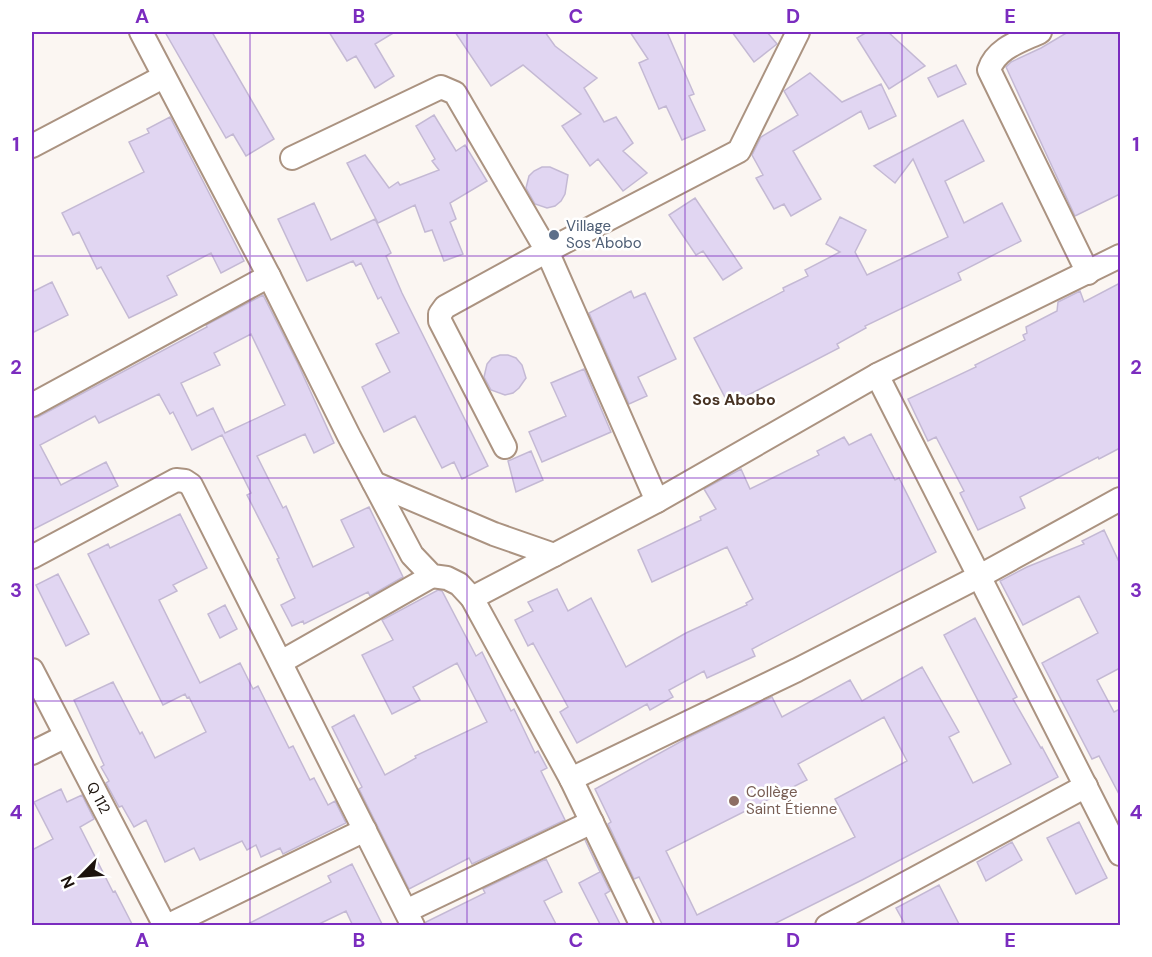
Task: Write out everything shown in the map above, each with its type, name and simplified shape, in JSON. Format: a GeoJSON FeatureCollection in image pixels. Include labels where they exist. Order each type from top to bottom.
{"type":"FeatureCollection","features":[{"type":"Feature","properties":{"kind":"street"},"geometry":{"type":"LineString","coordinates":[[141,32],[412,555],[432,576]]}},
{"type":"Feature","properties":{"kind":"street"},"geometry":{"type":"LineString","coordinates":[[505,447],[440,321],[440,314],[445,308],[547,251],[739,151],[798,32]]}},
{"type":"Feature","properties":{"kind":"street"},"geometry":{"type":"LineString","coordinates":[[1040,32],[998,53],[992,59],[988,70],[1088,273]]}},
{"type":"Feature","properties":{"kind":"street"},"geometry":{"type":"LineString","coordinates":[[32,146],[164,77]]}},
{"type":"Feature","properties":{"kind":"street"},"geometry":{"type":"LineString","coordinates":[[292,158],[441,87],[455,93],[547,251],[657,501]]}},
{"type":"Feature","properties":{"kind":"street"},"geometry":{"type":"LineString","coordinates":[[472,598],[657,501],[877,375],[1120,256]]}},
{"type":"Feature","properties":{"kind":"street"},"geometry":{"type":"LineString","coordinates":[[32,405],[269,276]]}},
{"type":"Feature","properties":{"kind":"street"},"geometry":{"type":"LineString","coordinates":[[877,375],[1120,854]]}},
{"type":"Feature","properties":{"kind":"street"},"geometry":{"type":"LineString","coordinates":[[32,557],[176,480],[185,481],[191,485],[409,918],[592,822]]}},
{"type":"Feature","properties":{"kind":"street"},"geometry":{"type":"LineString","coordinates":[[374,483],[478,527],[554,555]]}},
{"type":"Feature","properties":{"kind":"street"},"geometry":{"type":"LineString","coordinates":[[571,779],[797,670],[980,576],[1120,499]]}},
{"type":"Feature","properties":{"kind":"street"},"geometry":{"type":"LineString","coordinates":[[281,662],[432,576],[447,578],[459,584],[472,598],[571,779],[642,926]]}},
{"type":"Feature","properties":{"kind":"street","name":"Q 112"},"geometry":{"type":"LineString","coordinates":[[32,670],[166,926]]}},
{"type":"Feature","properties":{"kind":"street"},"geometry":{"type":"LineString","coordinates":[[32,753],[66,736]]}},
{"type":"Feature","properties":{"kind":"street"},"geometry":{"type":"LineString","coordinates":[[827,926],[1086,786]]}},
{"type":"Feature","properties":{"kind":"street"},"geometry":{"type":"LineString","coordinates":[[166,926],[365,831]]}},
{"type":"Feature","properties":{"kind":"building"},"geometry":{"type":"Polygon","coordinates":[[[165,32],[212,32],[274,139],[246,156],[233,134],[226,138],[165,32]]]}},
{"type":"Feature","properties":{"kind":"building"},"geometry":{"type":"Polygon","coordinates":[[[329,32],[395,32],[375,44],[394,76],[375,88],[356,56],[347,61],[329,32]]]}},
{"type":"Feature","properties":{"kind":"building"},"geometry":{"type":"Polygon","coordinates":[[[455,32],[545,32],[555,46],[597,78],[584,88],[604,122],[616,117],[633,143],[623,151],[647,173],[623,191],[598,159],[590,166],[562,126],[581,114],[523,65],[491,86],[455,32]]]}},
{"type":"Feature","properties":{"kind":"building"},"geometry":{"type":"Polygon","coordinates":[[[630,32],[667,32],[694,94],[689,96],[705,130],[682,140],[666,106],[659,109],[639,63],[648,59],[630,32]]]}},
{"type":"Feature","properties":{"kind":"building"},"geometry":{"type":"Polygon","coordinates":[[[732,32],[767,32],[777,44],[754,62],[732,32]]]}},
{"type":"Feature","properties":{"kind":"building"},"geometry":{"type":"Polygon","coordinates":[[[867,32],[888,32],[925,66],[889,89],[857,38],[867,32]]]}},
{"type":"Feature","properties":{"kind":"building"},"geometry":{"type":"Polygon","coordinates":[[[1068,32],[1120,32],[1120,194],[1075,216],[1006,67],[1011,62],[1068,32]]]}},
{"type":"Feature","properties":{"kind":"building"},"geometry":{"type":"Polygon","coordinates":[[[956,65],[966,84],[938,97],[928,78],[956,65]]]}},
{"type":"Feature","properties":{"kind":"building"},"geometry":{"type":"Polygon","coordinates":[[[810,73],[842,102],[881,84],[896,116],[869,129],[861,111],[793,151],[821,199],[791,216],[784,204],[774,209],[756,178],[763,175],[752,155],[761,137],[798,115],[784,91],[810,73]]]}},
{"type":"Feature","properties":{"kind":"building"},"geometry":{"type":"Polygon","coordinates":[[[434,115],[456,151],[465,145],[487,181],[450,203],[456,219],[450,222],[463,254],[444,261],[432,230],[425,232],[415,205],[378,223],[347,163],[365,155],[389,188],[398,182],[400,185],[439,170],[432,161],[435,159],[416,126],[434,115]]]}},
{"type":"Feature","properties":{"kind":"building"},"geometry":{"type":"Polygon","coordinates":[[[170,117],[244,261],[221,273],[211,253],[167,276],[177,295],[129,318],[101,267],[97,269],[79,232],[73,235],[62,213],[144,172],[129,142],[149,133],[147,129],[170,117]]]}},
{"type":"Feature","properties":{"kind":"building"},"geometry":{"type":"Polygon","coordinates":[[[963,120],[984,161],[945,181],[964,223],[1002,203],[1021,241],[958,273],[961,280],[865,326],[866,328],[837,344],[839,348],[729,405],[694,338],[784,291],[783,288],[808,276],[805,270],[840,252],[826,244],[840,217],[866,230],[855,252],[867,275],[948,237],[913,159],[895,183],[874,166],[963,120]]]}},
{"type":"Feature","properties":{"kind":"building"},"geometry":{"type":"Polygon","coordinates":[[[542,167],[550,167],[568,175],[565,194],[561,201],[547,208],[535,204],[526,188],[529,176],[542,167]]]}},
{"type":"Feature","properties":{"kind":"building"},"geometry":{"type":"Polygon","coordinates":[[[695,198],[742,268],[723,280],[703,251],[696,255],[669,215],[695,198]]]}},
{"type":"Feature","properties":{"kind":"building"},"geometry":{"type":"Polygon","coordinates":[[[314,203],[331,240],[375,219],[391,253],[386,256],[402,293],[488,466],[462,479],[454,462],[442,468],[415,416],[384,432],[362,387],[390,372],[376,344],[399,333],[381,297],[378,299],[361,263],[356,266],[353,261],[307,281],[278,219],[314,203]]]}},
{"type":"Feature","properties":{"kind":"building"},"geometry":{"type":"Polygon","coordinates":[[[52,282],[68,315],[32,333],[32,292],[52,282]]]}},
{"type":"Feature","properties":{"kind":"building"},"geometry":{"type":"Polygon","coordinates":[[[1120,283],[1120,448],[1020,497],[1025,508],[978,530],[960,493],[964,491],[936,437],[928,441],[908,399],[976,367],[975,365],[1025,340],[1023,335],[1027,333],[1026,327],[1057,311],[1058,302],[1080,291],[1084,302],[1120,283]]]}},
{"type":"Feature","properties":{"kind":"building"},"geometry":{"type":"Polygon","coordinates":[[[631,291],[634,298],[645,293],[676,359],[638,377],[647,396],[629,404],[589,313],[631,291]]]}},
{"type":"Feature","properties":{"kind":"building"},"geometry":{"type":"Polygon","coordinates":[[[263,295],[334,443],[314,453],[305,434],[257,456],[283,508],[286,506],[313,567],[354,547],[341,520],[369,507],[403,577],[370,596],[368,592],[304,624],[303,621],[292,626],[281,605],[295,598],[277,559],[279,558],[247,495],[251,493],[222,435],[192,450],[173,412],[170,414],[159,394],[99,423],[95,416],[40,445],[61,485],[106,462],[118,486],[32,530],[32,418],[38,417],[207,327],[206,325],[263,295]],[[251,334],[214,353],[220,365],[181,383],[197,416],[213,408],[225,433],[285,405],[251,334]]]}},
{"type":"Feature","properties":{"kind":"building"},"geometry":{"type":"Polygon","coordinates":[[[500,355],[516,358],[522,365],[526,378],[513,393],[505,395],[491,390],[484,377],[487,364],[492,358],[500,355]]]}},
{"type":"Feature","properties":{"kind":"building"},"geometry":{"type":"Polygon","coordinates":[[[584,369],[611,432],[542,462],[529,432],[566,416],[551,383],[584,369]]]}},
{"type":"Feature","properties":{"kind":"building"},"geometry":{"type":"Polygon","coordinates":[[[871,434],[895,480],[899,478],[936,552],[752,649],[755,656],[707,678],[704,671],[669,690],[673,697],[650,710],[647,704],[577,743],[560,712],[568,707],[533,643],[528,646],[515,620],[533,611],[528,602],[557,589],[568,611],[591,598],[626,667],[686,633],[747,605],[746,603],[753,599],[727,547],[652,582],[638,550],[701,520],[700,517],[716,509],[704,489],[741,469],[750,489],[819,455],[817,451],[844,437],[849,445],[871,434]]]}},
{"type":"Feature","properties":{"kind":"building"},"geometry":{"type":"Polygon","coordinates":[[[531,451],[543,480],[516,492],[508,461],[531,451]]]}},
{"type":"Feature","properties":{"kind":"building"},"geometry":{"type":"Polygon","coordinates":[[[180,514],[207,568],[173,585],[177,591],[159,600],[200,683],[240,663],[253,689],[258,686],[289,748],[293,746],[310,780],[314,778],[328,805],[335,801],[346,823],[283,854],[280,848],[261,857],[256,845],[247,850],[242,841],[200,860],[194,848],[165,862],[146,820],[134,827],[122,806],[119,807],[106,783],[109,781],[101,767],[104,765],[74,700],[113,682],[155,758],[206,732],[189,697],[187,698],[185,694],[163,705],[88,554],[108,544],[110,548],[180,514]]]}},
{"type":"Feature","properties":{"kind":"building"},"geometry":{"type":"Polygon","coordinates":[[[1104,530],[1120,564],[1120,668],[1097,680],[1114,712],[1120,709],[1120,796],[1099,756],[1092,759],[1042,663],[1098,633],[1079,596],[1023,625],[1000,581],[1027,567],[1084,544],[1082,541],[1104,530]]]}},
{"type":"Feature","properties":{"kind":"building"},"geometry":{"type":"Polygon","coordinates":[[[58,574],[89,634],[66,646],[36,585],[58,574]]]}},
{"type":"Feature","properties":{"kind":"building"},"geometry":{"type":"Polygon","coordinates":[[[438,590],[442,591],[476,656],[482,652],[511,711],[514,709],[535,753],[538,751],[547,768],[541,771],[565,820],[472,864],[469,858],[409,889],[359,789],[362,787],[332,727],[354,715],[385,775],[416,758],[415,756],[487,722],[457,663],[413,687],[420,700],[392,714],[362,655],[393,640],[382,620],[438,590]]]}},
{"type":"Feature","properties":{"kind":"building"},"geometry":{"type":"Polygon","coordinates":[[[225,605],[237,629],[220,638],[208,614],[225,605]]]}},
{"type":"Feature","properties":{"kind":"building"},"geometry":{"type":"Polygon","coordinates":[[[975,618],[1017,697],[1013,699],[1058,777],[770,926],[663,926],[639,877],[634,879],[608,824],[611,822],[595,789],[689,737],[772,697],[782,717],[850,680],[862,701],[922,667],[959,732],[949,737],[973,783],[1011,764],[944,635],[975,618]],[[884,717],[798,764],[807,780],[666,851],[697,915],[855,837],[835,799],[907,761],[884,717]]]}},
{"type":"Feature","properties":{"kind":"building"},"geometry":{"type":"Polygon","coordinates":[[[61,789],[67,802],[82,795],[94,819],[80,827],[133,926],[32,926],[32,850],[53,839],[34,802],[61,789]]]}},
{"type":"Feature","properties":{"kind":"building"},"geometry":{"type":"Polygon","coordinates":[[[1079,822],[1107,878],[1076,894],[1047,838],[1079,822]]]}},
{"type":"Feature","properties":{"kind":"building"},"geometry":{"type":"Polygon","coordinates":[[[585,840],[610,891],[605,894],[621,926],[601,926],[579,883],[600,872],[585,840]]]}},
{"type":"Feature","properties":{"kind":"building"},"geometry":{"type":"Polygon","coordinates":[[[1012,842],[1022,860],[986,881],[977,862],[1012,842]]]}},
{"type":"Feature","properties":{"kind":"building"},"geometry":{"type":"Polygon","coordinates":[[[546,859],[562,892],[544,901],[557,926],[426,926],[426,922],[485,893],[483,889],[546,859]]]}},
{"type":"Feature","properties":{"kind":"building"},"geometry":{"type":"Polygon","coordinates":[[[352,864],[383,926],[353,926],[346,911],[315,926],[244,926],[331,882],[328,876],[352,864]]]}},
{"type":"Feature","properties":{"kind":"building"},"geometry":{"type":"Polygon","coordinates":[[[939,885],[960,926],[906,926],[896,908],[939,885]]]}},
{"type":"Feature","properties":{"kind":"place","name":"Village Sos Abobo"},"geometry":{"type":"Point","coordinates":[554,235]}},
{"type":"Feature","properties":{"kind":"place","name":"Collège Saint Étienne"},"geometry":{"type":"Point","coordinates":[734,801]}},
{"type":"Feature","properties":{"kind":"district","name":"Sos Abobo"},"geometry":{"type":"Point","coordinates":[734,399]}}]}
